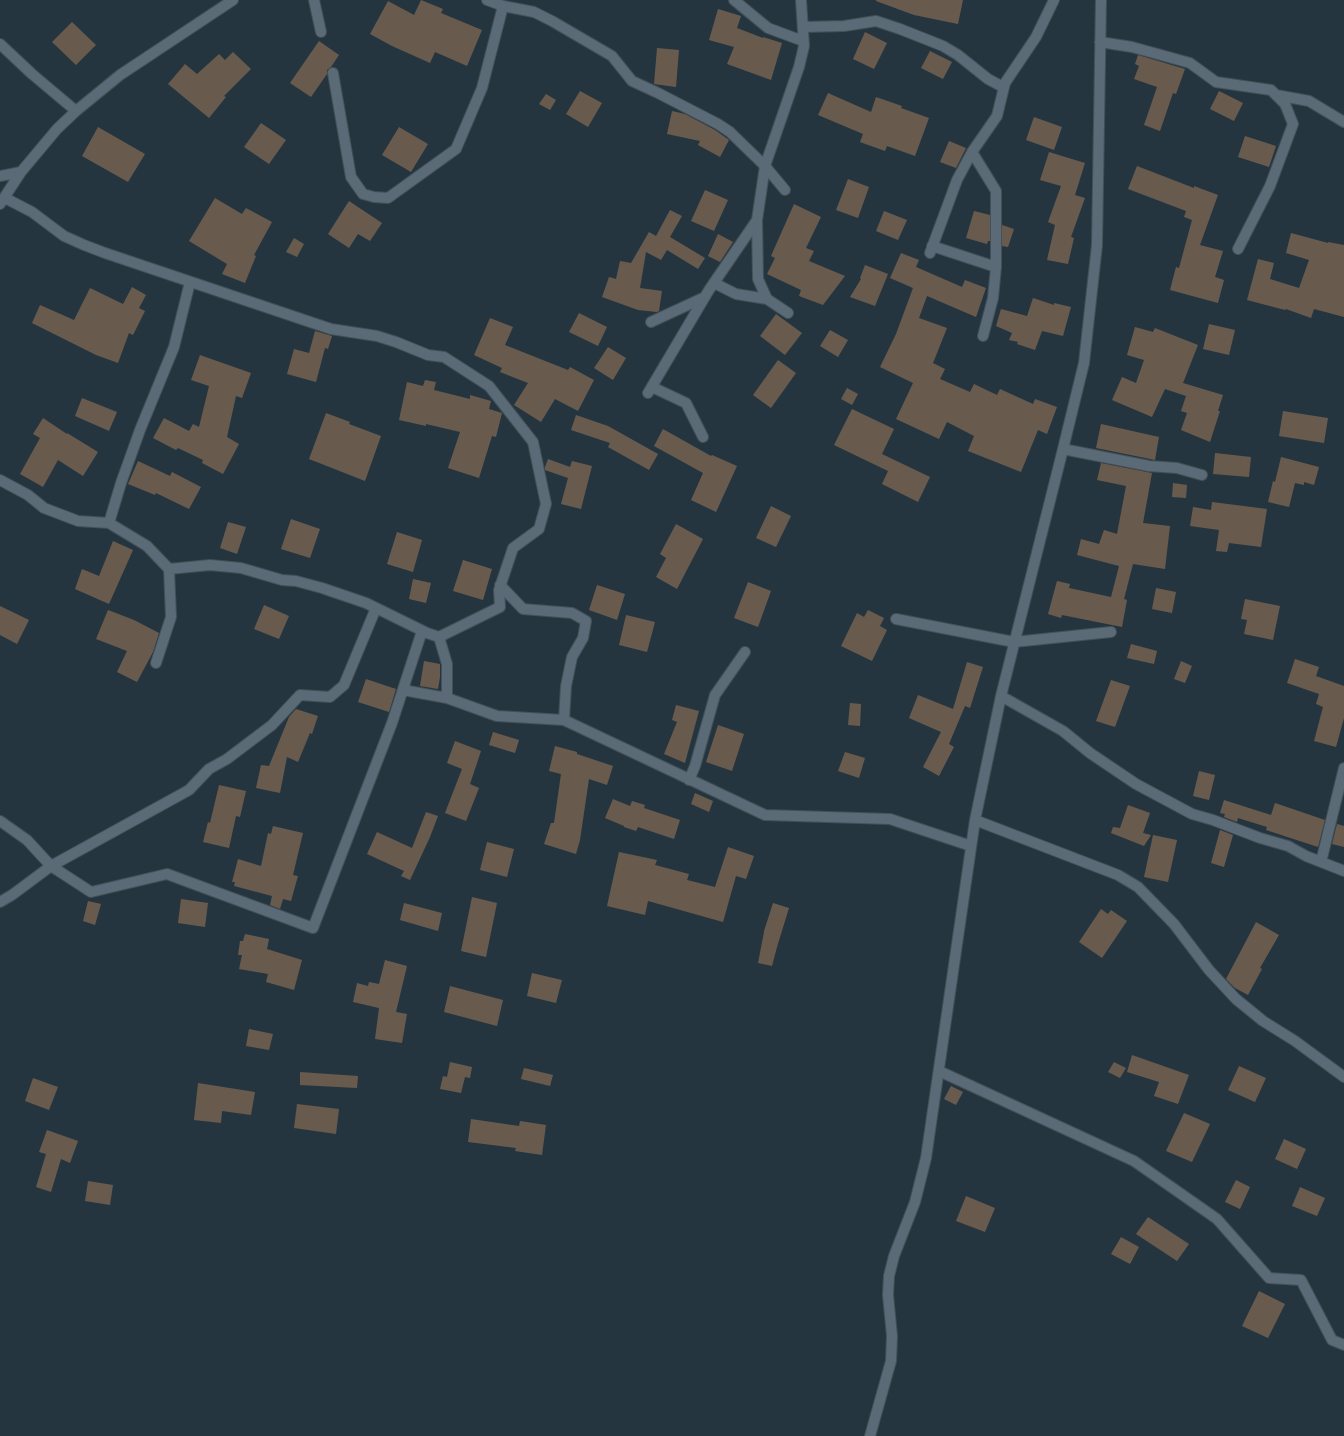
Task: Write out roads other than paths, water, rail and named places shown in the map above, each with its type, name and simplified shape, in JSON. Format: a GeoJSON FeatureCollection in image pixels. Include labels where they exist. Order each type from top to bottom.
{"type":"FeatureCollection","features":[{"type":"Feature","properties":{"kind":"street"},"geometry":{"type":"LineString","coordinates":[[169,569],[210,566],[241,568],[282,580],[296,581],[322,588],[376,608],[422,631],[438,637],[500,607],[500,585],[513,548],[539,529],[546,504],[533,442],[489,386],[444,357],[428,355],[377,336],[331,329],[84,245],[64,236],[32,212],[2,201],[21,172],[57,130],[76,111],[120,75],[233,0]]}},
{"type":"Feature","properties":{"kind":"street"},"geometry":{"type":"LineString","coordinates":[[314,0],[321,32]]}},
{"type":"Feature","properties":{"kind":"street"},"geometry":{"type":"LineString","coordinates":[[488,0],[503,6],[534,12],[612,56],[632,81],[658,92],[730,132],[765,166],[785,190]]}},
{"type":"Feature","properties":{"kind":"street"},"geometry":{"type":"LineString","coordinates":[[734,0],[768,28],[803,41]]}},
{"type":"Feature","properties":{"kind":"street"},"geometry":{"type":"LineString","coordinates":[[766,299],[758,279],[757,220],[765,166],[799,68],[804,46],[801,0]]}},
{"type":"Feature","properties":{"kind":"street"},"geometry":{"type":"LineString","coordinates":[[996,267],[931,250],[957,180],[972,152],[997,116],[1006,84],[1036,37],[1054,0]]}},
{"type":"Feature","properties":{"kind":"street"},"geometry":{"type":"LineString","coordinates":[[871,1436],[891,1361],[892,1336],[888,1295],[889,1276],[894,1256],[915,1202],[926,1158],[975,820],[1000,696],[1064,449],[1084,363],[1097,245],[1101,0]]}},
{"type":"Feature","properties":{"kind":"street"},"geometry":{"type":"LineString","coordinates":[[333,72],[351,177],[363,194],[374,197],[388,198],[456,149],[482,88],[503,6]]}},
{"type":"Feature","properties":{"kind":"street"},"geometry":{"type":"LineString","coordinates":[[803,27],[844,26],[876,21],[944,46],[1001,86],[1006,84]]}},
{"type":"Feature","properties":{"kind":"street"},"geometry":{"type":"LineString","coordinates":[[1100,42],[1132,47],[1190,63],[1216,82],[1271,90],[1285,104],[1293,124],[1270,186],[1238,249]]}},
{"type":"Feature","properties":{"kind":"street"},"geometry":{"type":"LineString","coordinates":[[0,44],[32,74],[76,111]]}},
{"type":"Feature","properties":{"kind":"street"},"geometry":{"type":"LineString","coordinates":[[1276,95],[1309,101],[1344,122]]}},
{"type":"Feature","properties":{"kind":"street"},"geometry":{"type":"LineString","coordinates":[[972,152],[996,191],[996,267],[993,298],[982,336]]}},
{"type":"Feature","properties":{"kind":"street"},"geometry":{"type":"LineString","coordinates":[[0,176],[21,172]]}},
{"type":"Feature","properties":{"kind":"street"},"geometry":{"type":"LineString","coordinates":[[703,437],[686,403],[650,390],[705,297],[757,220]]}},
{"type":"Feature","properties":{"kind":"street"},"geometry":{"type":"LineString","coordinates":[[109,523],[121,483],[174,347],[190,282]]}},
{"type":"Feature","properties":{"kind":"street"},"geometry":{"type":"LineString","coordinates":[[714,283],[736,294],[766,299],[788,314]]}},
{"type":"Feature","properties":{"kind":"street"},"geometry":{"type":"LineString","coordinates":[[651,322],[705,297]]}},
{"type":"Feature","properties":{"kind":"street"},"geometry":{"type":"LineString","coordinates":[[1064,449],[1149,466],[1177,468],[1202,475]]}},
{"type":"Feature","properties":{"kind":"street"},"geometry":{"type":"LineString","coordinates":[[0,480],[28,495],[44,508],[78,521],[109,523],[148,546],[169,569],[171,617],[156,663]]}},
{"type":"Feature","properties":{"kind":"street"},"geometry":{"type":"LineString","coordinates":[[500,585],[523,610],[572,613],[586,621],[583,638],[572,657],[566,686],[564,720]]}},
{"type":"Feature","properties":{"kind":"street"},"geometry":{"type":"LineString","coordinates":[[0,902],[12,895],[51,866],[189,790],[208,769],[228,759],[272,725],[300,695],[330,697],[344,685],[376,608]]}},
{"type":"Feature","properties":{"kind":"street"},"geometry":{"type":"LineString","coordinates":[[896,619],[1014,642],[1111,632]]}},
{"type":"Feature","properties":{"kind":"street"},"geometry":{"type":"LineString","coordinates":[[0,821],[28,840],[51,866],[91,892],[167,874],[313,928],[392,723],[422,631]]}},
{"type":"Feature","properties":{"kind":"street"},"geometry":{"type":"LineString","coordinates":[[438,637],[447,664],[447,698]]}},
{"type":"Feature","properties":{"kind":"street"},"geometry":{"type":"LineString","coordinates":[[689,780],[695,766],[715,695],[745,652]]}},
{"type":"Feature","properties":{"kind":"street"},"geometry":{"type":"LineString","coordinates":[[403,690],[447,698],[497,716],[564,720],[765,815],[890,819],[971,846]]}},
{"type":"Feature","properties":{"kind":"street"},"geometry":{"type":"LineString","coordinates":[[1000,696],[1062,730],[1090,753],[1136,784],[1192,814],[1260,838],[1288,846],[1306,856],[1344,871]]}},
{"type":"Feature","properties":{"kind":"street"},"geometry":{"type":"LineString","coordinates":[[1321,862],[1344,768]]}},
{"type":"Feature","properties":{"kind":"street"},"geometry":{"type":"LineString","coordinates":[[975,820],[1118,876],[1138,887],[1174,924],[1209,970],[1236,999],[1264,1021],[1295,1041],[1344,1077]]}},
{"type":"Feature","properties":{"kind":"street"},"geometry":{"type":"LineString","coordinates":[[939,1071],[1134,1161],[1217,1219],[1269,1278],[1301,1280],[1332,1340],[1344,1345]]}}]}
